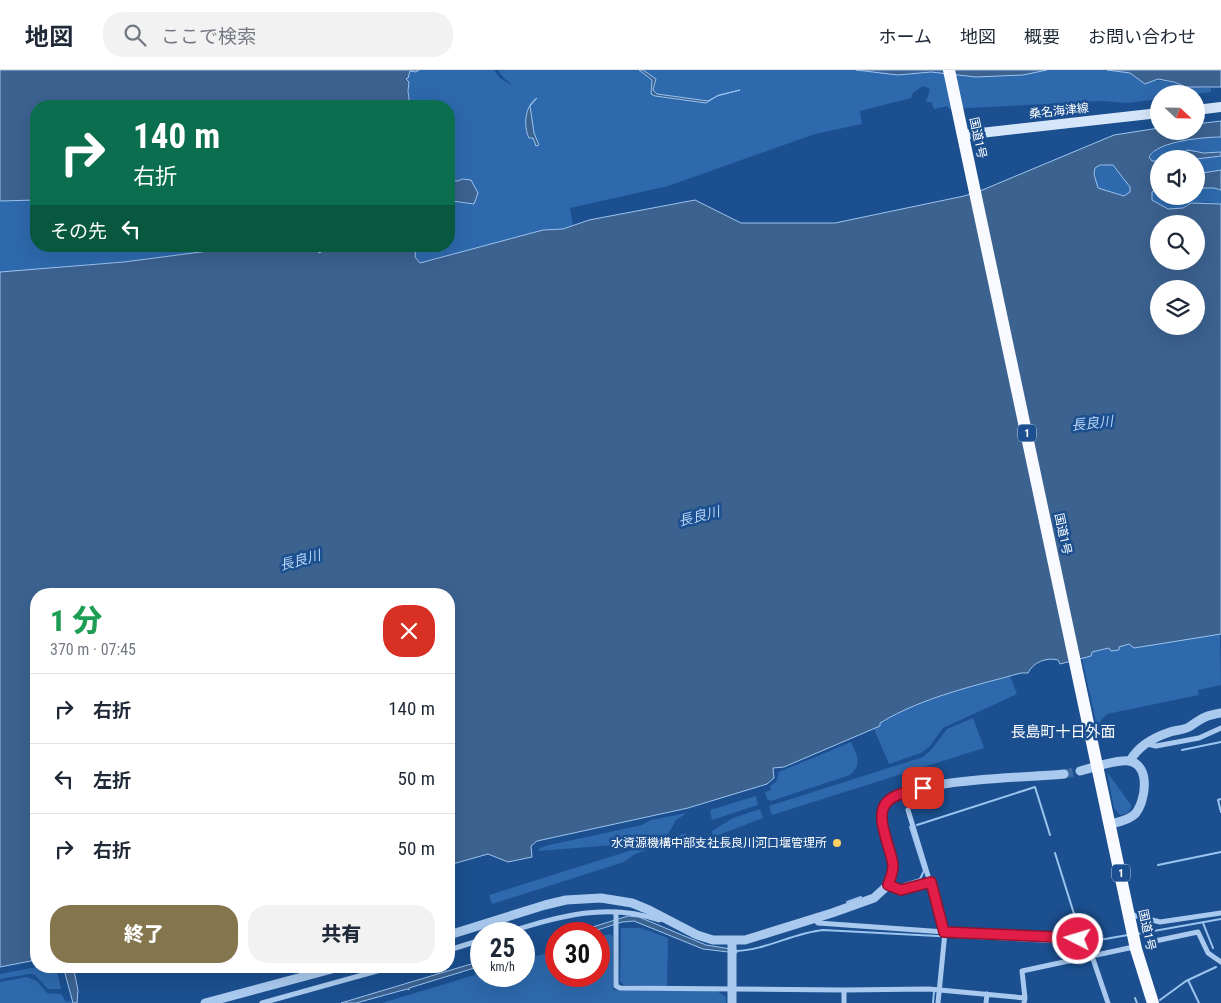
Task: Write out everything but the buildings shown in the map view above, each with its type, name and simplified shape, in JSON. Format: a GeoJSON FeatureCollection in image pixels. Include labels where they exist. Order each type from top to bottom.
{"type":"FeatureCollection","features":[{"type":"Feature","properties":{"kind":"highway","name":"国道1号"},"geometry":{"type":"LineString","coordinates":[[949,70],[966,134],[1136,946],[1153,1003]]}},
{"type":"Feature","properties":{"kind":"main road"},"geometry":{"type":"LineString","coordinates":[[1205,109],[1221,107]]}},
{"type":"Feature","properties":{"kind":"main road","name":"桑名海津線"},"geometry":{"type":"LineString","coordinates":[[966,134],[1150,114]]}},
{"type":"Feature","properties":{"kind":"street"},"geometry":{"type":"LineString","coordinates":[[1130,761],[1136,751],[1146,744],[1169,732],[1189,727],[1199,719],[1221,713]]}},
{"type":"Feature","properties":{"kind":"street"},"geometry":{"type":"LineString","coordinates":[[1146,744],[1156,746],[1190,740],[1221,728]]}},
{"type":"Feature","properties":{"kind":"street"},"geometry":{"type":"LineString","coordinates":[[1080,771],[1130,761],[1139,766],[1143,775],[1144,791],[1141,803],[1132,817],[1111,824]]}},
{"type":"Feature","properties":{"kind":"street"},"geometry":{"type":"LineString","coordinates":[[455,933],[545,905],[601,898],[624,902],[668,918],[698,935],[714,940],[732,943],[763,936],[874,898],[888,885],[893,867],[882,814],[887,802],[892,798],[923,788],[971,780],[1003,776],[1033,777],[1064,774]]}},
{"type":"Feature","properties":{"kind":"street"},"geometry":{"type":"LineString","coordinates":[[908,810],[931,882],[944,936],[938,1003]]}},
{"type":"Feature","properties":{"kind":"street"},"geometry":{"type":"LineString","coordinates":[[888,885],[901,890],[931,882]]}},
{"type":"Feature","properties":{"kind":"street"},"geometry":{"type":"LineString","coordinates":[[535,924],[565,915],[638,913],[659,920],[668,918]]}},
{"type":"Feature","properties":{"kind":"street"},"geometry":{"type":"LineString","coordinates":[[1130,918],[1160,922],[1221,913]]}},
{"type":"Feature","properties":{"kind":"street"},"geometry":{"type":"LineString","coordinates":[[616,915],[616,986],[620,988],[939,990],[1010,996],[1025,1000],[1022,971],[1136,946]]}},
{"type":"Feature","properties":{"kind":"street"},"geometry":{"type":"LineString","coordinates":[[814,919],[818,923],[944,936],[1078,938],[1082,958]]}},
{"type":"Feature","properties":{"kind":"street"},"geometry":{"type":"LineString","coordinates":[[1155,941],[1198,932],[1208,953],[1221,962]]}},
{"type":"Feature","properties":{"kind":"street"},"geometry":{"type":"LineString","coordinates":[[455,948],[470,943]]}},
{"type":"Feature","properties":{"kind":"street"},"geometry":{"type":"LineString","coordinates":[[732,943],[732,1003]]}},
{"type":"Feature","properties":{"kind":"street"},"geometry":{"type":"LineString","coordinates":[[1092,956],[1108,1003]]}},
{"type":"Feature","properties":{"kind":"street"},"geometry":{"type":"LineString","coordinates":[[205,1003],[317,973]]}},
{"type":"Feature","properties":{"kind":"street"},"geometry":{"type":"LineString","coordinates":[[262,1003],[370,973]]}},
{"type":"Feature","properties":{"kind":"street"},"geometry":{"type":"LineString","coordinates":[[844,990],[844,1003]]}},
{"type":"Feature","properties":{"kind":"street"},"geometry":{"type":"LineString","coordinates":[[986,1003],[987,994]]}},
{"type":"Feature","properties":{"kind":"street"},"geometry":{"type":"LineString","coordinates":[[1010,996],[1010,1003]]}},
{"type":"Feature","properties":{"kind":"shaded area"},"geometry":{"type":"Polygon","coordinates":[[[494,70],[500,78],[513,86],[498,70],[639,70],[652,80],[651,88],[655,96],[706,103],[716,97],[708,101],[657,94],[653,90],[656,83],[653,77],[643,70],[856,70],[898,75],[931,72],[976,77],[1016,76],[1047,70],[1107,70],[1130,73],[1145,84],[1152,81],[1165,81],[1179,85],[1150,85],[1150,100],[1127,103],[1102,101],[949,109],[947,106],[934,109],[931,102],[926,102],[930,89],[923,86],[913,93],[911,98],[860,111],[862,124],[815,134],[668,186],[570,208],[573,226],[563,229],[543,230],[420,263],[415,257],[415,252],[455,252],[455,202],[465,203],[475,189],[470,180],[455,180],[455,100],[410,100],[406,78],[410,71],[494,70]]]}},
{"type":"Feature","properties":{"kind":"shaded area"},"geometry":{"type":"Polygon","coordinates":[[[1205,88],[1211,88],[1211,92],[1205,93],[1205,88]]]}},
{"type":"Feature","properties":{"kind":"shaded area"},"geometry":{"type":"Polygon","coordinates":[[[1221,137],[1221,152],[1158,150],[1180,142],[1205,140],[1205,138],[1221,137]]]}},
{"type":"Feature","properties":{"kind":"shaded area"},"geometry":{"type":"Polygon","coordinates":[[[1221,156],[1221,170],[1205,173],[1205,157],[1221,156]]]}},
{"type":"Feature","properties":{"kind":"shaded area"},"geometry":{"type":"Polygon","coordinates":[[[1113,165],[1130,187],[1131,192],[1124,196],[1098,188],[1095,174],[1097,166],[1113,165]]]}},
{"type":"Feature","properties":{"kind":"shaded area"},"geometry":{"type":"Polygon","coordinates":[[[1205,188],[1221,190],[1221,204],[1205,202],[1205,188]]]}},
{"type":"Feature","properties":{"kind":"shaded area"},"geometry":{"type":"Polygon","coordinates":[[[30,200],[30,252],[201,252],[124,262],[0,272],[0,201],[30,200]]]}},
{"type":"Feature","properties":{"kind":"shaded area"},"geometry":{"type":"Polygon","coordinates":[[[1161,205],[1185,205],[1183,208],[1168,209],[1161,205]]]}},
{"type":"Feature","properties":{"kind":"shaded area"},"geometry":{"type":"Polygon","coordinates":[[[1220,634],[1221,685],[1198,690],[1199,695],[1107,714],[1101,720],[1099,728],[1097,727],[1082,658],[1091,656],[1092,652],[1129,644],[1134,648],[1220,634]]]}},
{"type":"Feature","properties":{"kind":"shaded area"},"geometry":{"type":"Polygon","coordinates":[[[1010,676],[1017,694],[943,728],[929,747],[921,753],[889,764],[874,729],[880,726],[880,723],[927,701],[1010,676]]]}},
{"type":"Feature","properties":{"kind":"shaded area"},"geometry":{"type":"Polygon","coordinates":[[[973,718],[984,748],[772,815],[769,806],[923,757],[932,749],[947,729],[973,718]]]}},
{"type":"Feature","properties":{"kind":"shaded area"},"geometry":{"type":"Polygon","coordinates":[[[851,742],[857,755],[858,763],[850,775],[771,801],[767,799],[765,792],[771,790],[770,786],[776,782],[779,772],[851,742]]]}},
{"type":"Feature","properties":{"kind":"shaded area"},"geometry":{"type":"Polygon","coordinates":[[[1107,772],[1131,805],[1127,813],[1120,815],[1114,808],[1107,772]]]}},
{"type":"Feature","properties":{"kind":"shaded area"},"geometry":{"type":"Polygon","coordinates":[[[756,796],[758,805],[712,820],[710,810],[756,796]]]}},
{"type":"Feature","properties":{"kind":"shaded area"},"geometry":{"type":"Polygon","coordinates":[[[760,809],[763,818],[713,837],[712,831],[733,818],[760,809]]]}},
{"type":"Feature","properties":{"kind":"shaded area"},"geometry":{"type":"Polygon","coordinates":[[[687,813],[676,820],[668,834],[639,843],[538,851],[540,848],[549,845],[642,825],[651,820],[687,813]]]}},
{"type":"Feature","properties":{"kind":"shaded area"},"geometry":{"type":"Polygon","coordinates":[[[686,833],[687,836],[635,854],[624,862],[492,904],[489,895],[686,833]]]}},
{"type":"Feature","properties":{"kind":"shaded area"},"geometry":{"type":"Polygon","coordinates":[[[621,928],[641,928],[668,938],[667,986],[624,985],[620,981],[621,928]]]}},
{"type":"Feature","properties":{"kind":"shaded area"},"geometry":{"type":"Polygon","coordinates":[[[610,934],[613,936],[613,990],[717,991],[726,997],[726,1003],[382,1003],[470,976],[470,987],[535,987],[535,957],[545,953],[545,987],[610,987],[610,934]]]}},
{"type":"Feature","properties":{"kind":"shaded area"},"geometry":{"type":"Polygon","coordinates":[[[30,968],[30,973],[58,973],[61,989],[48,989],[35,975],[29,974],[0,979],[0,974],[30,968]]]}},
{"type":"Feature","properties":{"kind":"shaded area"},"geometry":{"type":"Polygon","coordinates":[[[27,977],[37,981],[47,993],[61,994],[66,1002],[71,1001],[72,1003],[0,1003],[0,982],[27,977]]]}},
{"type":"Feature","properties":{"kind":"water"},"geometry":{"type":"Polygon","coordinates":[[[0,70],[419,70],[416,72],[410,71],[406,79],[409,82],[409,100],[30,100],[30,200],[0,201],[0,70]]]}},
{"type":"Feature","properties":{"kind":"water"},"geometry":{"type":"Polygon","coordinates":[[[639,70],[643,70],[656,79],[653,90],[657,94],[708,101],[716,97],[706,103],[655,96],[651,94],[652,80],[639,70]]]}},
{"type":"Feature","properties":{"kind":"water"},"geometry":{"type":"Polygon","coordinates":[[[856,70],[1047,70],[1023,75],[976,77],[931,72],[898,75],[856,70]]]}},
{"type":"Feature","properties":{"kind":"water"},"geometry":{"type":"Polygon","coordinates":[[[1107,70],[1221,70],[1221,87],[1181,85],[1158,79],[1145,84],[1130,73],[1107,70]]]}},
{"type":"Feature","properties":{"kind":"water"},"geometry":{"type":"Polygon","coordinates":[[[530,106],[534,133],[539,145],[536,146],[533,138],[529,138],[526,128],[526,116],[530,106]]]}},
{"type":"Feature","properties":{"kind":"water"},"geometry":{"type":"Polygon","coordinates":[[[1221,121],[1221,137],[1205,138],[1205,123],[1221,121]]]}},
{"type":"Feature","properties":{"kind":"water","name":"長良川"},"geometry":{"type":"Polygon","coordinates":[[[1150,129],[1150,140],[1188,140],[1161,147],[1157,150],[1150,150],[1150,205],[1161,205],[1168,209],[1183,208],[1188,205],[1221,204],[1221,634],[1134,648],[1129,644],[1119,647],[1119,650],[1111,651],[1109,648],[1092,652],[1091,656],[1060,664],[1058,660],[1045,660],[1033,666],[1028,673],[1021,673],[931,699],[896,714],[880,723],[880,726],[784,767],[773,768],[774,778],[767,784],[688,808],[537,841],[531,846],[532,857],[508,862],[488,854],[455,863],[455,588],[30,588],[30,961],[0,967],[0,272],[124,262],[201,252],[415,252],[415,257],[420,263],[543,230],[563,229],[589,220],[695,200],[741,223],[835,223],[980,191],[1114,135],[1150,129]],[[1100,165],[1095,168],[1094,174],[1098,188],[1124,196],[1130,192],[1130,187],[1113,165],[1100,165]]]}},
{"type":"Feature","properties":{"kind":"water"},"geometry":{"type":"Polygon","coordinates":[[[1221,152],[1221,156],[1205,158],[1205,153],[1221,152]]]}},
{"type":"Feature","properties":{"kind":"water"},"geometry":{"type":"Polygon","coordinates":[[[1221,170],[1221,190],[1205,188],[1205,173],[1221,170]]]}},
{"type":"Feature","properties":{"kind":"water"},"geometry":{"type":"Polygon","coordinates":[[[462,179],[471,180],[478,193],[474,204],[455,201],[455,181],[462,179]]]}},
{"type":"Feature","properties":{"kind":"water"},"geometry":{"type":"Polygon","coordinates":[[[628,916],[639,917],[706,945],[737,950],[737,953],[703,949],[634,921],[610,926],[609,922],[628,916]]]}},
{"type":"Feature","properties":{"kind":"water"},"geometry":{"type":"Polygon","coordinates":[[[470,964],[470,969],[409,988],[409,990],[356,1003],[341,1003],[441,973],[455,973],[455,969],[470,964]]]}},
{"type":"Feature","properties":{"kind":"water"},"geometry":{"type":"Polygon","coordinates":[[[65,973],[74,973],[78,990],[77,1003],[73,1003],[65,973]]]}},
{"type":"Feature","properties":{"kind":"waterway"},"geometry":{"type":"LineString","coordinates":[[1182,750],[1221,742]]}},
{"type":"Feature","properties":{"kind":"waterway"},"geometry":{"type":"LineString","coordinates":[[917,825],[1035,787],[1050,835]]}},
{"type":"Feature","properties":{"kind":"waterway"},"geometry":{"type":"LineString","coordinates":[[1221,799],[1218,800],[1221,812]]}},
{"type":"Feature","properties":{"kind":"waterway"},"geometry":{"type":"LineString","coordinates":[[904,884],[920,879],[924,871],[910,827]]}},
{"type":"Feature","properties":{"kind":"waterway"},"geometry":{"type":"LineString","coordinates":[[1158,865],[1221,852]]}},
{"type":"Feature","properties":{"kind":"waterway"},"geometry":{"type":"LineString","coordinates":[[1055,853],[1080,933]]}},
{"type":"Feature","properties":{"kind":"waterway"},"geometry":{"type":"LineString","coordinates":[[847,902],[861,897]]}},
{"type":"Feature","properties":{"kind":"waterway"},"geometry":{"type":"LineString","coordinates":[[1137,934],[1221,919]]}},
{"type":"Feature","properties":{"kind":"waterway"},"geometry":{"type":"LineString","coordinates":[[1203,923],[1213,948]]}},
{"type":"Feature","properties":{"kind":"waterway"},"geometry":{"type":"LineString","coordinates":[[736,951],[758,948],[801,934],[823,930],[1070,943],[1082,943],[1128,935]]}},
{"type":"Feature","properties":{"kind":"waterway"},"geometry":{"type":"LineString","coordinates":[[1160,1000],[1186,981],[1216,967]]}},
{"type":"Feature","properties":{"kind":"waterway"},"geometry":{"type":"LineString","coordinates":[[1188,980],[1199,1003]]}},
{"type":"Feature","properties":{"kind":"waterway"},"geometry":{"type":"LineString","coordinates":[[933,1003],[934,992]]}},
{"type":"Feature","properties":{"kind":"waterway"},"geometry":{"type":"LineString","coordinates":[[1135,998],[1137,1003]]}},
{"type":"Feature","properties":{"kind":"tunnel"},"geometry":{"type":"LineString","coordinates":[[1064,774],[1080,771]]}},
{"type":"Feature","properties":{"kind":"place","name":"水資源機構中部支社長良川河口堰管理所"},"geometry":{"type":"Point","coordinates":[837,843]}},
{"type":"Feature","properties":{"kind":"district","name":"長島町十日外面"},"geometry":{"type":"Point","coordinates":[1063,732]}},
{"type":"Feature","properties":{"kind":"route"},"geometry":{"type":"LineString","coordinates":[[923,788],[892,798],[883,808],[882,820],[893,867],[888,885],[904,890],[931,882],[944,932],[1078,939]]}}]}
